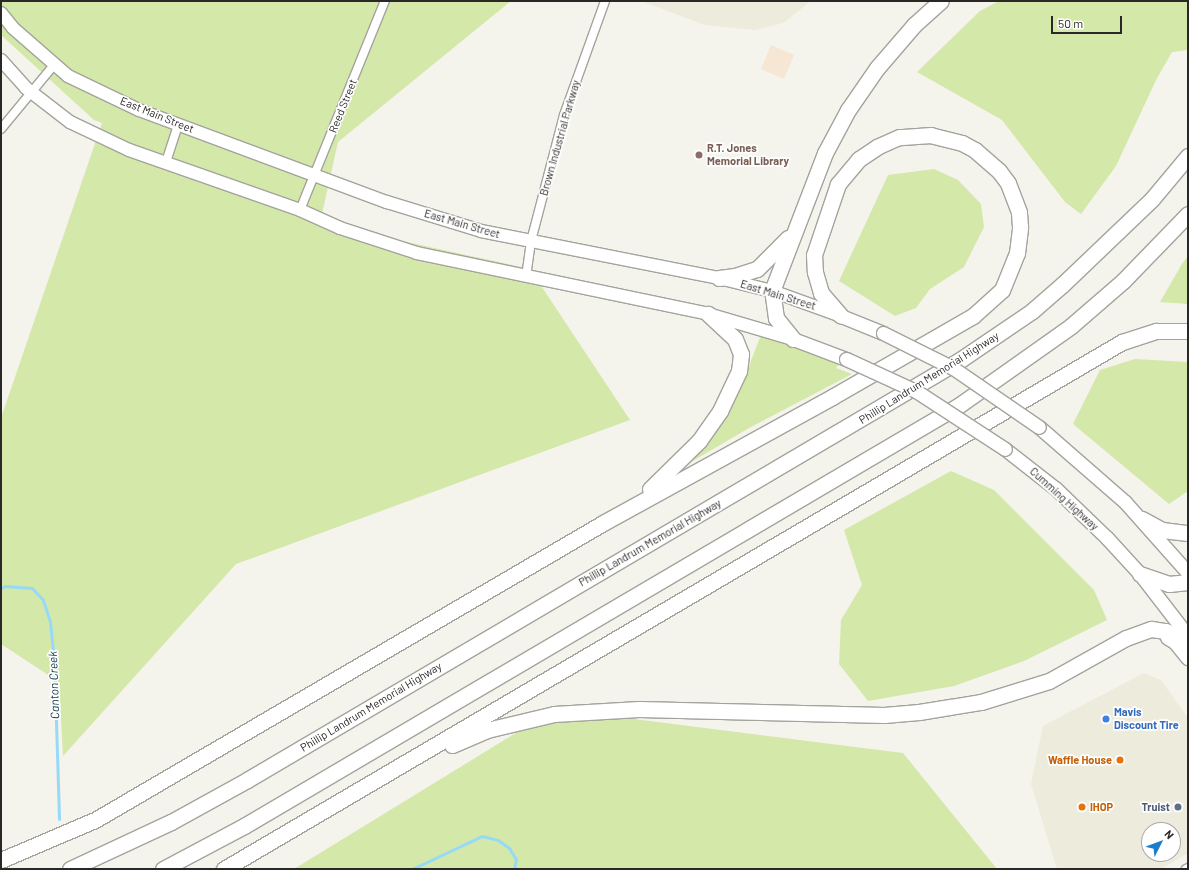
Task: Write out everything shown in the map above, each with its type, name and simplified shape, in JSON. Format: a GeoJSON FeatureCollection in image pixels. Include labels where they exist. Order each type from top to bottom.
{"type":"FeatureCollection","features":[{"type":"Feature","properties":{"kind":"highway"},"geometry":{"type":"LineString","coordinates":[[793,339],[776,318],[772,291],[796,225],[825,153],[860,90],[894,46],[941,1]]}},
{"type":"Feature","properties":{"kind":"highway"},"geometry":{"type":"LineString","coordinates":[[1,860],[95,820],[603,523],[832,397],[962,323],[994,300],[1014,266],[1020,227],[1014,196],[1000,171],[975,150],[962,143],[931,135],[900,137],[877,146],[859,159],[838,184],[814,255],[818,286],[826,299],[841,316]]}},
{"type":"Feature","properties":{"kind":"highway","name":"Phillip Landrum Memorial Highway"},"geometry":{"type":"LineString","coordinates":[[70,869],[164,826],[247,780],[960,360],[1032,311],[1083,267],[1152,199],[1188,156]]}},
{"type":"Feature","properties":{"kind":"highway"},"geometry":{"type":"LineString","coordinates":[[163,869],[244,826],[958,406],[1071,326],[1123,281],[1188,214]]}},
{"type":"Feature","properties":{"kind":"highway"},"geometry":{"type":"LineString","coordinates":[[719,278],[735,276],[757,269],[772,257],[796,225]]}},
{"type":"Feature","properties":{"kind":"highway"},"geometry":{"type":"LineString","coordinates":[[603,523],[659,482],[676,466],[699,442],[728,394],[739,371],[738,346],[729,332],[708,314]]}},
{"type":"Feature","properties":{"kind":"highway"},"geometry":{"type":"LineString","coordinates":[[224,869],[1122,342],[1156,331],[1188,331]]}},
{"type":"Feature","properties":{"kind":"highway"},"geometry":{"type":"LineString","coordinates":[[1142,519],[1162,530],[1188,533]]}},
{"type":"Feature","properties":{"kind":"highway"},"geometry":{"type":"LineString","coordinates":[[1140,574],[1169,584],[1188,582]]}},
{"type":"Feature","properties":{"kind":"highway"},"geometry":{"type":"LineString","coordinates":[[394,770],[487,730],[554,714],[639,709],[884,715],[919,712],[1012,694],[1049,681],[1093,659],[1126,638],[1151,629],[1166,630],[1188,641]]}},
{"type":"Feature","properties":{"kind":"highway"},"geometry":{"type":"LineString","coordinates":[[1093,659],[1104,658],[1121,651],[1147,636],[1165,635],[1175,641],[1188,657]]}},
{"type":"Feature","properties":{"kind":"main road","name":"East Main Street"},"geometry":{"type":"LineString","coordinates":[[1,13],[13,28],[68,76],[178,124],[315,176],[387,202],[481,231],[719,278],[772,291],[841,316],[883,334],[953,368],[1039,427],[1086,466],[1142,519]]}},
{"type":"Feature","properties":{"kind":"main road"},"geometry":{"type":"LineString","coordinates":[[1,60],[53,111],[70,122],[129,150],[300,210],[340,228],[417,253],[708,314],[793,339]]}},
{"type":"Feature","properties":{"kind":"main road","name":"Cumming Highway"},"geometry":{"type":"LineString","coordinates":[[793,339],[846,359],[916,391],[1005,449],[1074,506],[1140,574],[1188,636]]}},
{"type":"Feature","properties":{"kind":"main road"},"geometry":{"type":"LineString","coordinates":[[1142,519],[1188,573]]}},
{"type":"Feature","properties":{"kind":"street","name":"Reed Street"},"geometry":{"type":"LineString","coordinates":[[300,210],[385,1]]}},
{"type":"Feature","properties":{"kind":"street","name":"Brown Industrial Parkway"},"geometry":{"type":"LineString","coordinates":[[526,277],[531,241],[564,115],[605,1]]}},
{"type":"Feature","properties":{"kind":"street"},"geometry":{"type":"LineString","coordinates":[[1,129],[54,65]]}},
{"type":"Feature","properties":{"kind":"street"},"geometry":{"type":"LineString","coordinates":[[166,162],[178,124]]}},
{"type":"Feature","properties":{"kind":"shaded area"},"geometry":{"type":"Polygon","coordinates":[[[641,1],[811,1],[783,23],[755,30],[705,25],[641,1]]]}},
{"type":"Feature","properties":{"kind":"shaded area"},"geometry":{"type":"Polygon","coordinates":[[[771,45],[794,55],[784,79],[761,69],[771,45]]]}},
{"type":"Feature","properties":{"kind":"shaded area"},"geometry":{"type":"Polygon","coordinates":[[[1144,673],[1161,680],[1188,718],[1188,853],[1181,857],[1181,822],[1141,822],[1141,862],[1173,862],[1161,869],[1057,869],[1031,784],[1043,726],[1144,673]]]}},
{"type":"Feature","properties":{"kind":"green space"},"geometry":{"type":"Polygon","coordinates":[[[1,1],[511,1],[338,142],[320,223],[530,269],[630,420],[236,564],[63,756],[59,682],[1,644],[1,418],[102,123],[94,120],[1,35],[1,1]]]}},
{"type":"Feature","properties":{"kind":"green space"},"geometry":{"type":"Polygon","coordinates":[[[999,1],[1188,1],[1188,50],[1172,52],[1156,80],[1116,166],[1081,214],[1065,202],[1002,120],[917,72],[980,11],[999,1]]]}},
{"type":"Feature","properties":{"kind":"green space"},"geometry":{"type":"Polygon","coordinates":[[[934,169],[958,180],[981,204],[984,227],[964,267],[930,289],[916,308],[895,316],[839,281],[888,175],[934,169]]]}},
{"type":"Feature","properties":{"kind":"green space"},"geometry":{"type":"Polygon","coordinates":[[[1188,256],[1188,304],[1160,302],[1182,264],[1188,256]]]}},
{"type":"Feature","properties":{"kind":"green space"},"geometry":{"type":"Polygon","coordinates":[[[761,335],[839,364],[836,368],[852,374],[749,428],[686,465],[710,438],[745,376],[761,335]]]}},
{"type":"Feature","properties":{"kind":"green space"},"geometry":{"type":"Polygon","coordinates":[[[1135,359],[1188,362],[1188,491],[1169,504],[1073,424],[1100,370],[1135,359]]]}},
{"type":"Feature","properties":{"kind":"green space"},"geometry":{"type":"Polygon","coordinates":[[[951,471],[994,490],[1094,590],[1107,620],[1024,661],[954,686],[868,701],[839,664],[841,620],[862,585],[844,530],[951,471]]]}},
{"type":"Feature","properties":{"kind":"green space"},"geometry":{"type":"Polygon","coordinates":[[[555,709],[903,753],[997,869],[294,869],[555,709]]]}},
{"type":"Feature","properties":{"kind":"waterway","name":"Canton Creek"},"geometry":{"type":"LineString","coordinates":[[1,588],[5,586],[32,588],[43,600],[50,622],[54,658],[59,819]]}},
{"type":"Feature","properties":{"kind":"waterway","name":"Canton Creek"},"geometry":{"type":"LineString","coordinates":[[412,869],[482,836],[498,840],[509,848],[516,859],[514,869]]}},
{"type":"Feature","properties":{"kind":"place","name":"R.T. Jones Memorial Library"},"geometry":{"type":"Point","coordinates":[699,155]}},
{"type":"Feature","properties":{"kind":"place","name":"Mavis Discount Tire"},"geometry":{"type":"Point","coordinates":[1106,719]}},
{"type":"Feature","properties":{"kind":"place","name":"Waffle House"},"geometry":{"type":"Point","coordinates":[1120,760]}},
{"type":"Feature","properties":{"kind":"place","name":"IHOP"},"geometry":{"type":"Point","coordinates":[1082,807]}},
{"type":"Feature","properties":{"kind":"place","name":"Truist"},"geometry":{"type":"Point","coordinates":[1178,807]}}]}
